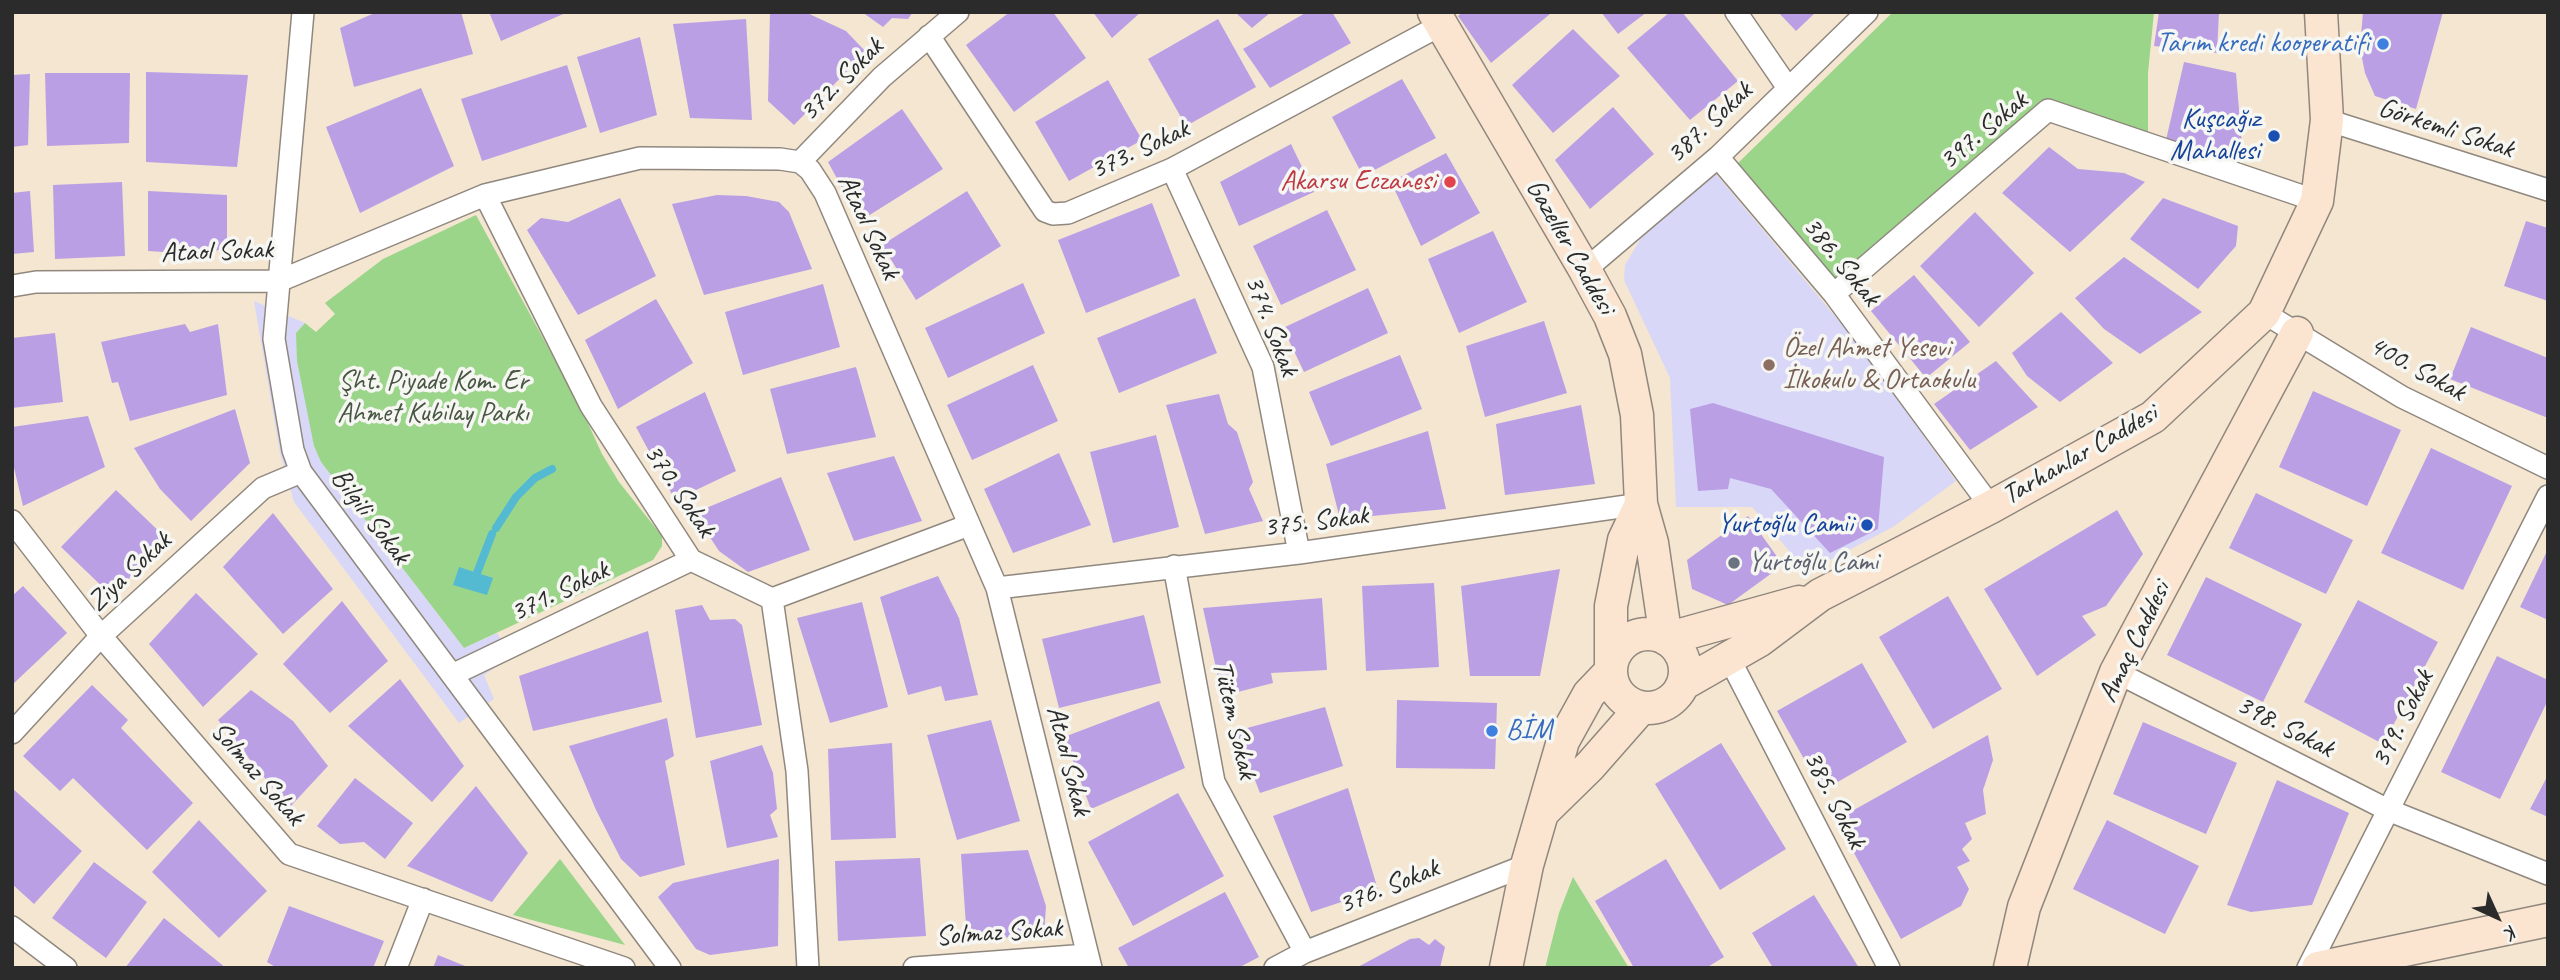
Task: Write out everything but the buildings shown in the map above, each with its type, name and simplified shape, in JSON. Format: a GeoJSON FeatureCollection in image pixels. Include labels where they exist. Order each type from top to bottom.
{"type":"FeatureCollection","features":[{"type":"Feature","properties":{"kind":"main road","name":"Tarhanlar Caddesi"},"geometry":{"type":"LineString","coordinates":[[1683,684],[1760,640],[1820,595],[1991,507],[2153,417],[2264,313],[2317,201],[2328,120],[2321,12]]}},
{"type":"Feature","properties":{"kind":"main road","name":"Gazeller Caddesi"},"geometry":{"type":"LineString","coordinates":[[1437,18],[1585,270],[1610,316],[1625,354],[1637,415],[1641,504],[1652,543],[1666,639]]}},
{"type":"Feature","properties":{"kind":"main road","name":"Amaç Caddesi"},"geometry":{"type":"LineString","coordinates":[[2010,968],[2024,907],[2116,672],[2297,333]]}},
{"type":"Feature","properties":{"kind":"main road","name":"Gazeller Caddesi"},"geometry":{"type":"LineString","coordinates":[[1611,671],[1611,606],[1623,540],[1641,504]]}},
{"type":"Feature","properties":{"kind":"main road","name":"Tarhanlar Caddesi"},"geometry":{"type":"LineString","coordinates":[[1666,639],[1820,595]]}},
{"type":"Feature","properties":{"kind":"main road"},"geometry":{"type":"LineString","coordinates":[[1506,968],[1540,814],[1563,741],[1590,694],[1611,671],[1620,647],[1630,639],[1642,635],[1666,639],[1675,645],[1685,663],[1683,684],[1671,701],[1651,708],[1641,708],[1629,703],[1619,694],[1611,671]]}},
{"type":"Feature","properties":{"kind":"main road"},"geometry":{"type":"LineString","coordinates":[[1540,814],[1590,766],[1641,708]]}},
{"type":"Feature","properties":{"kind":"main road"},"geometry":{"type":"LineString","coordinates":[[2318,968],[2548,920]]}},
{"type":"Feature","properties":{"kind":"street","name":"Bilgili Sokak"},"geometry":{"type":"LineString","coordinates":[[303,12],[274,340],[293,450],[302,472],[670,968]]}},
{"type":"Feature","properties":{"kind":"street","name":"372. Sokak"},"geometry":{"type":"LineString","coordinates":[[800,162],[882,77],[958,12]]}},
{"type":"Feature","properties":{"kind":"street"},"geometry":{"type":"LineString","coordinates":[[1736,12],[1788,88]]}},
{"type":"Feature","properties":{"kind":"street","name":"387. Sokak"},"geometry":{"type":"LineString","coordinates":[[1585,270],[1718,158],[1867,12]]}},
{"type":"Feature","properties":{"kind":"street","name":"373. Sokak"},"geometry":{"type":"LineString","coordinates":[[929,36],[1045,211],[1053,214],[1068,213],[1172,169],[1437,18]]}},
{"type":"Feature","properties":{"kind":"street","name":"397. Sokak"},"geometry":{"type":"LineString","coordinates":[[1834,294],[2048,110],[2317,201]]}},
{"type":"Feature","properties":{"kind":"street","name":"Görkemli Sokak"},"geometry":{"type":"LineString","coordinates":[[2328,120],[2548,190]]}},
{"type":"Feature","properties":{"kind":"street","name":"Ataol Sokak"},"geometry":{"type":"LineString","coordinates":[[12,286],[36,282],[279,281],[485,195],[640,158],[780,159],[800,162],[810,170],[825,193],[997,588],[1089,961]]}},
{"type":"Feature","properties":{"kind":"street","name":"386. Sokak"},"geometry":{"type":"LineString","coordinates":[[1718,158],[1834,294],[1991,507]]}},
{"type":"Feature","properties":{"kind":"street","name":"374. Sokak"},"geometry":{"type":"LineString","coordinates":[[1172,169],[1263,367],[1299,553]]}},
{"type":"Feature","properties":{"kind":"street","name":"370. Sokak"},"geometry":{"type":"LineString","coordinates":[[485,195],[591,406],[691,560],[772,599]]}},
{"type":"Feature","properties":{"kind":"street","name":"400. Sokak"},"geometry":{"type":"LineString","coordinates":[[2264,313],[2402,397],[2548,468]]}},
{"type":"Feature","properties":{"kind":"street","name":"Ziya Sokak"},"geometry":{"type":"LineString","coordinates":[[12,733],[101,636],[263,488],[302,472]]}},
{"type":"Feature","properties":{"kind":"street","name":"399. Sokak"},"geometry":{"type":"LineString","coordinates":[[2308,968],[2548,496]]}},
{"type":"Feature","properties":{"kind":"street","name":"375. Sokak"},"geometry":{"type":"LineString","coordinates":[[997,588],[1299,553],[1641,504]]}},
{"type":"Feature","properties":{"kind":"street","name":"Solmaz Sokak"},"geometry":{"type":"LineString","coordinates":[[12,521],[101,636],[289,854],[624,968]]}},
{"type":"Feature","properties":{"kind":"street"},"geometry":{"type":"LineString","coordinates":[[808,968],[797,771],[772,599],[969,525]]}},
{"type":"Feature","properties":{"kind":"street","name":"371. Sokak"},"geometry":{"type":"LineString","coordinates":[[453,674],[691,560]]}},
{"type":"Feature","properties":{"kind":"street","name":"Tütem Sokak"},"geometry":{"type":"LineString","coordinates":[[1174,566],[1214,782],[1305,952]]}},
{"type":"Feature","properties":{"kind":"street","name":"385. Sokak"},"geometry":{"type":"LineString","coordinates":[[1729,658],[1889,968]]}},
{"type":"Feature","properties":{"kind":"street","name":"398. Sokak"},"geometry":{"type":"LineString","coordinates":[[2116,672],[2388,810],[2548,874]]}},
{"type":"Feature","properties":{"kind":"street","name":"376. Sokak"},"geometry":{"type":"LineString","coordinates":[[1275,968],[1305,952],[1527,865]]}},
{"type":"Feature","properties":{"kind":"street"},"geometry":{"type":"LineString","coordinates":[[396,968],[424,899]]}},
{"type":"Feature","properties":{"kind":"street"},"geometry":{"type":"LineString","coordinates":[[12,927],[66,968]]}},
{"type":"Feature","properties":{"kind":"street","name":"Solmaz Sokak"},"geometry":{"type":"LineString","coordinates":[[914,968],[1089,961]]}},
{"type":"Feature","properties":{"kind":"shaded area","name":"Özel Ahmet Yesevi İlkokulu & Ortaokulu"},"geometry":{"type":"Polygon","coordinates":[[[1716,174],[1850,334],[1956,481],[1893,527],[1807,572],[1752,507],[1676,507],[1670,378],[1624,280],[1625,265],[1641,238],[1716,174]]]}},
{"type":"Feature","properties":{"kind":"shaded area"},"geometry":{"type":"Polygon","coordinates":[[[254,301],[305,323],[296,333],[314,446],[321,462],[464,648],[497,633],[511,657],[484,675],[494,699],[459,723],[294,502],[280,453],[254,301]]]}},
{"type":"Feature","properties":{"kind":"green space"},"geometry":{"type":"Polygon","coordinates":[[[1893,12],[2154,12],[2148,73],[2148,141],[2044,102],[1832,282],[1737,164],[1893,12]]]}},
{"type":"Feature","properties":{"kind":"green space","name":"Şht. Piyade Kom. Er Ahmet Kubilay Parkı"},"geometry":{"type":"Polygon","coordinates":[[[476,215],[581,408],[602,454],[619,482],[662,536],[662,546],[653,560],[464,648],[321,462],[314,446],[297,361],[296,333],[305,323],[316,332],[335,314],[325,303],[383,259],[476,215]]]}},
{"type":"Feature","properties":{"kind":"green space"},"geometry":{"type":"Polygon","coordinates":[[[560,859],[625,945],[513,915],[560,859]]]}},
{"type":"Feature","properties":{"kind":"green space"},"geometry":{"type":"Polygon","coordinates":[[[1573,877],[1629,968],[1545,968],[1559,913],[1573,877]]]}},
{"type":"Feature","properties":{"kind":"water"},"geometry":{"type":"Polygon","coordinates":[[[459,567],[493,578],[487,595],[453,585],[459,567]]]}},
{"type":"Feature","properties":{"kind":"waterway"},"geometry":{"type":"LineString","coordinates":[[496,528],[516,497],[535,478],[552,469]]}},
{"type":"Feature","properties":{"kind":"waterway"},"geometry":{"type":"LineString","coordinates":[[477,573],[492,534]]}},
{"type":"Feature","properties":{"kind":"place","name":"Tarım kredi kooperatifi"},"geometry":{"type":"Point","coordinates":[2383,44]}},
{"type":"Feature","properties":{"kind":"place","name":"Kuşcağız Mahallesi"},"geometry":{"type":"Point","coordinates":[2274,136]}},
{"type":"Feature","properties":{"kind":"place","name":"Akarsu Eczanesi"},"geometry":{"type":"Point","coordinates":[1450,182]}},
{"type":"Feature","properties":{"kind":"place","name":"Özel Ahmet Yesevi İlkokulu & Ortaokulu"},"geometry":{"type":"Point","coordinates":[1769,365]}},
{"type":"Feature","properties":{"kind":"place","name":"Yurtoğlu Camii"},"geometry":{"type":"Point","coordinates":[1867,525]}},
{"type":"Feature","properties":{"kind":"place","name":"Yurtoğlu Cami"},"geometry":{"type":"Point","coordinates":[1734,563]}},
{"type":"Feature","properties":{"kind":"place","name":"BİM"},"geometry":{"type":"Point","coordinates":[1492,731]}}]}
